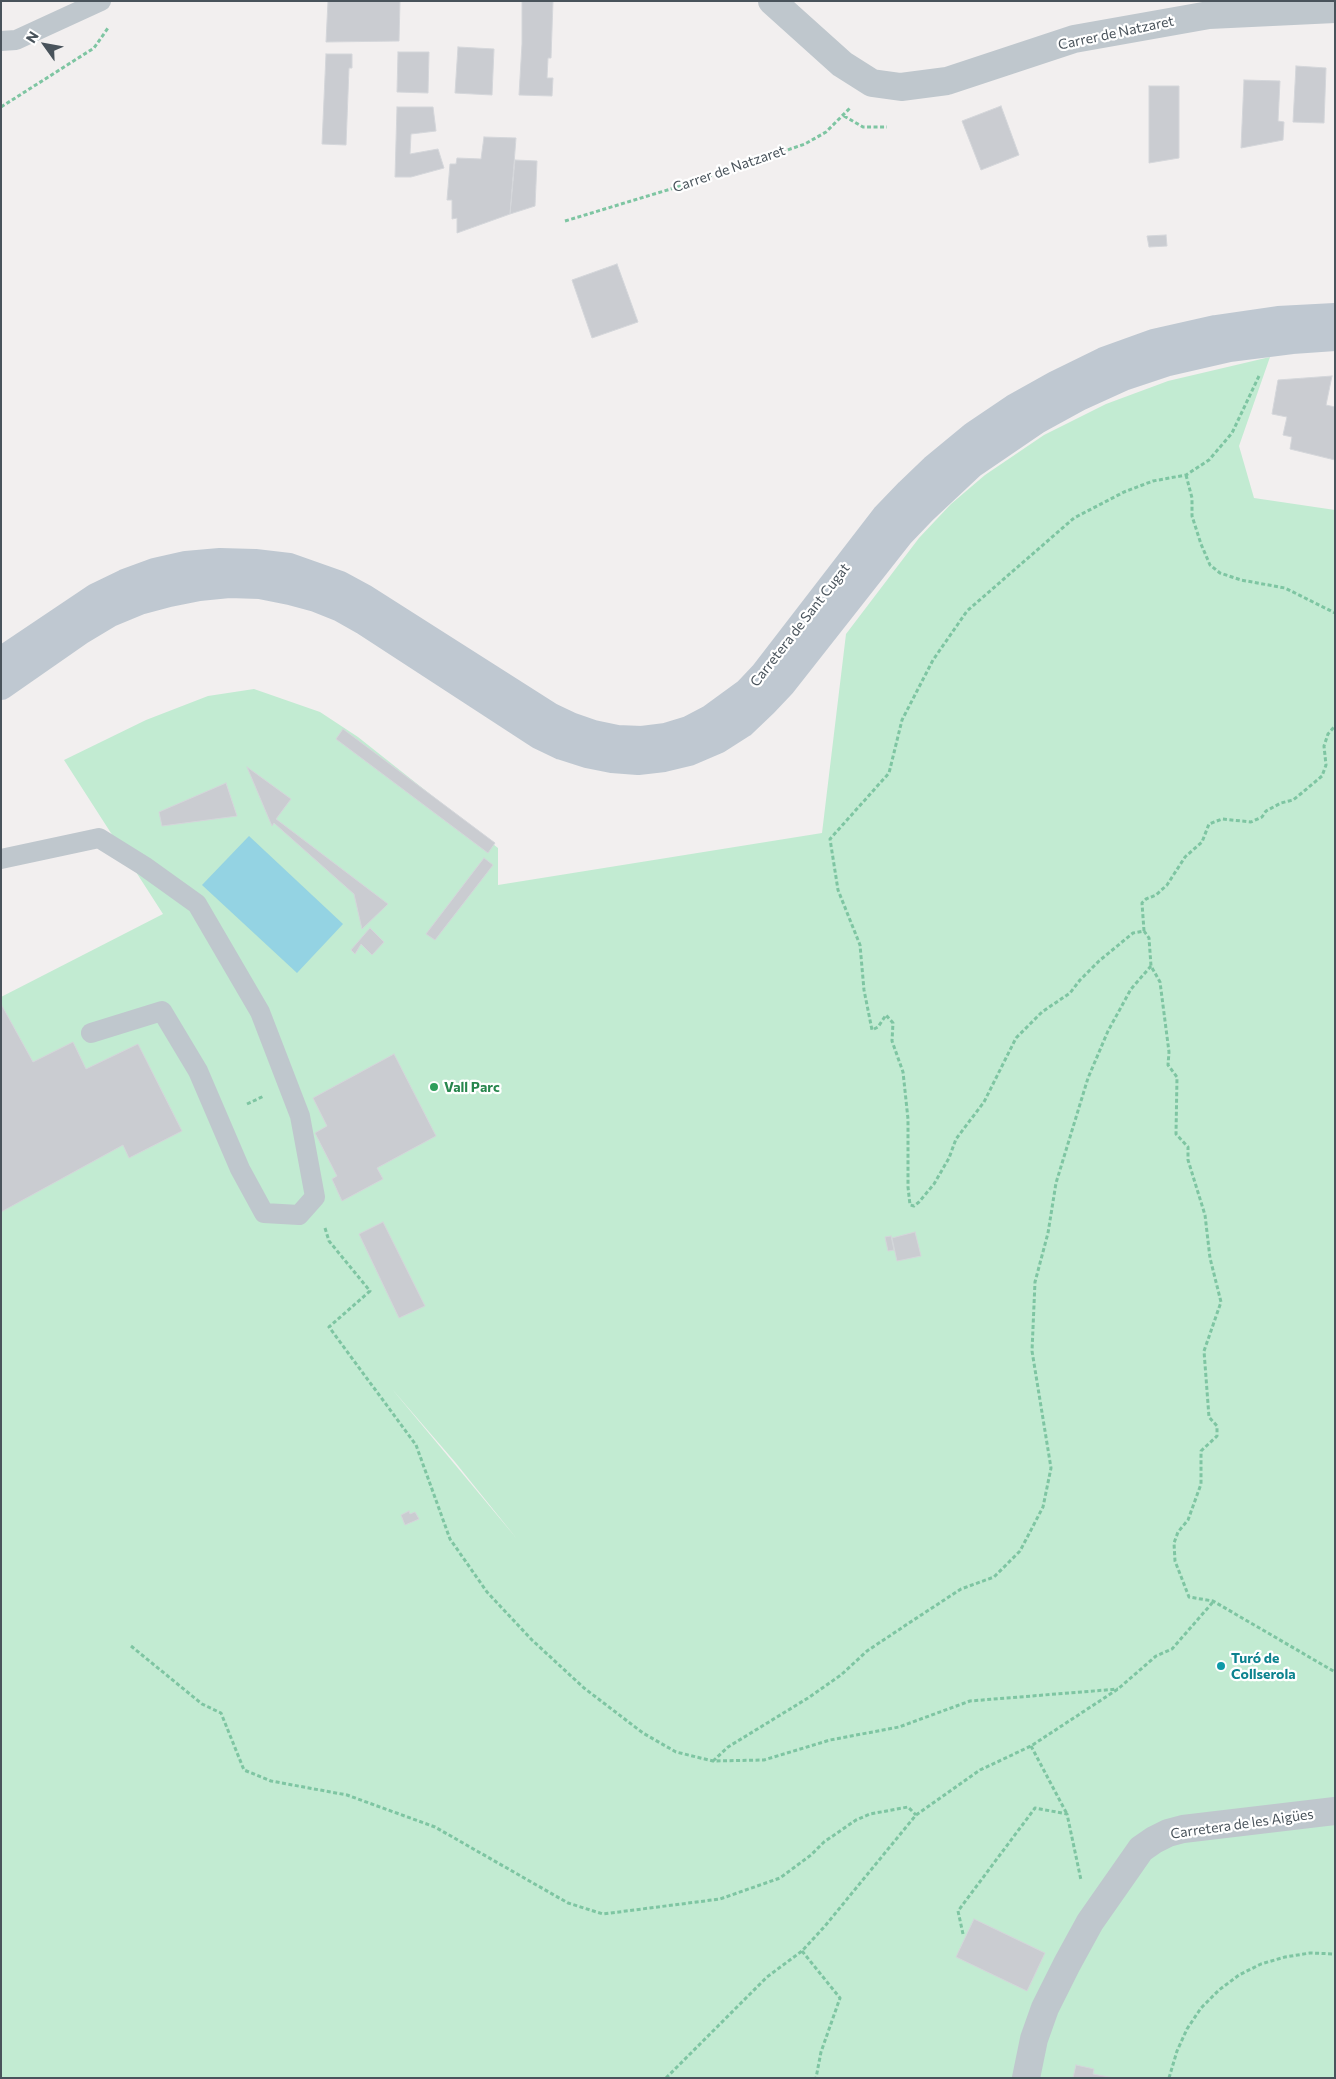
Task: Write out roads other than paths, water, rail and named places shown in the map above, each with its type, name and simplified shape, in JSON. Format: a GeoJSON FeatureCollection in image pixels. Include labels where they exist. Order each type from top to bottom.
{"type":"FeatureCollection","features":[{"type":"Feature","properties":{"kind":"main road","name":"Carretera de Sant Cugat"},"geometry":{"type":"LineString","coordinates":[[1,661],[96,597],[125,583],[155,572],[186,565],[220,562],[272,565],[289,567],[315,575],[356,594],[550,717],[570,726],[593,734],[617,739],[642,740],[666,737],[689,730],[710,719],[747,692],[764,674],[897,505],[934,468],[974,435],[1014,408],[1104,361],[1154,343],[1234,326],[1278,320],[1335,317]]}},
{"type":"Feature","properties":{"kind":"main road","name":"Carretera de Sant Cugat"},"geometry":{"type":"LineString","coordinates":[[1,686],[80,631],[110,613],[139,601],[199,587],[229,584],[260,585],[299,593],[341,608],[373,626],[539,735],[562,746],[595,756],[638,761],[664,758],[689,752],[717,740],[742,724],[782,684],[900,534],[923,510],[971,465],[1038,420],[1079,397],[1123,378],[1168,362],[1229,348],[1335,337]]}},
{"type":"Feature","properties":{"kind":"street","name":"Carrer de Natzaret"},"geometry":{"type":"LineString","coordinates":[[772,1],[842,64],[872,83],[901,87],[947,81],[1074,39],[1209,15],[1335,9]]}},
{"type":"Feature","properties":{"kind":"street","name":"Carretera de les Aigües"},"geometry":{"type":"LineString","coordinates":[[1026,2078],[1034,2039],[1045,2008],[1090,1922],[1141,1849],[1168,1833],[1183,1829],[1335,1811]]}},
{"type":"Feature","properties":{"kind":"lane"},"geometry":{"type":"LineString","coordinates":[[1,41],[16,40],[100,1]]}},
{"type":"Feature","properties":{"kind":"lane"},"geometry":{"type":"LineString","coordinates":[[1,859],[99,838],[144,866],[197,904],[260,1012],[300,1116],[315,1197],[299,1215],[264,1213],[240,1169],[198,1071],[162,1011],[91,1033]]}},
{"type":"Feature","properties":{"kind":"water"},"geometry":{"type":"Polygon","coordinates":[[[249,836],[343,924],[297,973],[202,885],[249,836]]]}},
{"type":"Feature","properties":{"kind":"place","name":"Vall Parc"},"geometry":{"type":"Point","coordinates":[434,1087]}},
{"type":"Feature","properties":{"kind":"place","name":"Turó de Collserola"},"geometry":{"type":"Point","coordinates":[1221,1666]}}]}
